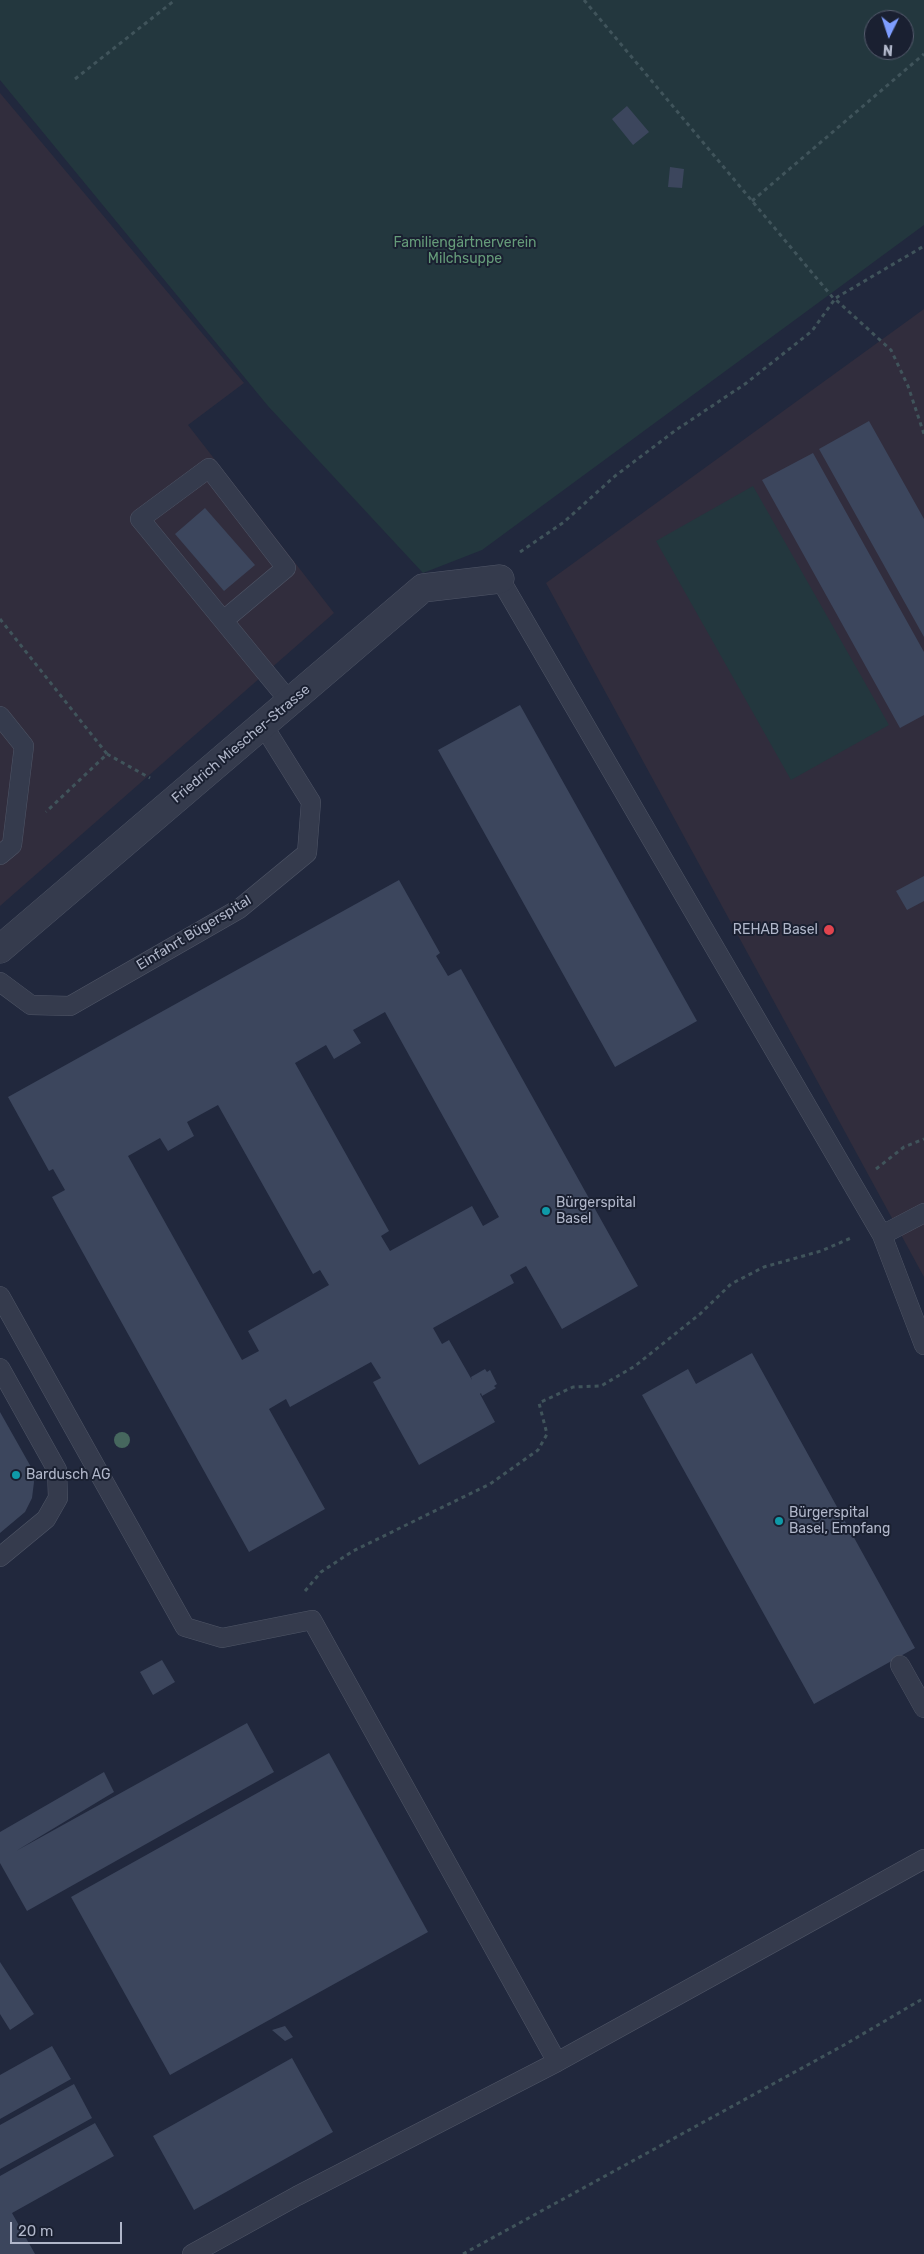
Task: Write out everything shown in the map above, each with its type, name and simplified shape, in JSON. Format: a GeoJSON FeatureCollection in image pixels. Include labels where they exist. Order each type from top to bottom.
{"type":"FeatureCollection","features":[{"type":"Feature","properties":{"kind":"street","name":"Friedrich Miescher-Strasse"},"geometry":{"type":"LineString","coordinates":[[0,949],[424,588],[500,579]]}},
{"type":"Feature","properties":{"kind":"lane"},"geometry":{"type":"LineString","coordinates":[[224,620],[286,568],[209,468],[140,519],[290,702]]}},
{"type":"Feature","properties":{"kind":"lane"},"geometry":{"type":"LineString","coordinates":[[500,579],[880,1231],[924,1345]]}},
{"type":"Feature","properties":{"kind":"lane"},"geometry":{"type":"LineString","coordinates":[[0,716],[24,746],[6,850]]}},
{"type":"Feature","properties":{"kind":"lane","name":"Einfahrt Bügerspital"},"geometry":{"type":"LineString","coordinates":[[0,982],[32,1005],[70,1006],[239,909],[307,853],[311,802],[263,725]]}},
{"type":"Feature","properties":{"kind":"lane"},"geometry":{"type":"LineString","coordinates":[[880,1231],[924,1213]]}},
{"type":"Feature","properties":{"kind":"lane"},"geometry":{"type":"LineString","coordinates":[[0,1296],[185,1626],[222,1638],[312,1620],[557,2062]]}},
{"type":"Feature","properties":{"kind":"lane"},"geometry":{"type":"LineString","coordinates":[[0,1368],[57,1470],[58,1498],[46,1519],[0,1557]]}},
{"type":"Feature","properties":{"kind":"lane"},"geometry":{"type":"LineString","coordinates":[[900,1665],[924,1708]]}},
{"type":"Feature","properties":{"kind":"lane"},"geometry":{"type":"LineString","coordinates":[[192,2254],[296,2196],[557,2062],[924,1859]]}},
{"type":"Feature","properties":{"kind":"path"},"geometry":{"type":"LineString","coordinates":[[75,79],[175,0]]}},
{"type":"Feature","properties":{"kind":"path"},"geometry":{"type":"LineString","coordinates":[[585,0],[835,299],[891,350],[908,386],[924,434]]}},
{"type":"Feature","properties":{"kind":"path"},"geometry":{"type":"LineString","coordinates":[[752,201],[924,54]]}},
{"type":"Feature","properties":{"kind":"path"},"geometry":{"type":"LineString","coordinates":[[500,579],[519,554],[564,522],[615,476],[676,430],[745,384],[812,331],[835,299],[924,246]]}},
{"type":"Feature","properties":{"kind":"path"},"geometry":{"type":"LineString","coordinates":[[0,619],[107,754],[181,795]]}},
{"type":"Feature","properties":{"kind":"path"},"geometry":{"type":"LineString","coordinates":[[6,850],[107,754]]}},
{"type":"Feature","properties":{"kind":"path"},"geometry":{"type":"LineString","coordinates":[[851,1182],[881,1166],[904,1147],[924,1139]]}},
{"type":"Feature","properties":{"kind":"path"},"geometry":{"type":"LineString","coordinates":[[276,1626],[321,1572],[353,1551],[490,1484],[538,1450],[547,1434],[539,1403],[573,1387],[601,1386],[635,1366],[700,1314],[731,1284],[764,1267],[880,1231]]}},
{"type":"Feature","properties":{"kind":"path"},"geometry":{"type":"LineString","coordinates":[[463,2254],[836,2049],[924,1998]]}},
{"type":"Feature","properties":{"kind":"shaded area"},"geometry":{"type":"Polygon","coordinates":[[[0,93],[244,383],[188,425],[334,613],[0,906],[0,93]]]}},
{"type":"Feature","properties":{"kind":"shaded area","name":"REHAB Basel"},"geometry":{"type":"Polygon","coordinates":[[[924,309],[924,1277],[546,583],[924,309]]]}},
{"type":"Feature","properties":{"kind":"green space","name":"Familiengärtnerverein Milchsuppe"},"geometry":{"type":"Polygon","coordinates":[[[0,0],[924,0],[924,225],[482,550],[423,573],[268,406],[0,80],[0,0]]]}},
{"type":"Feature","properties":{"kind":"green space"},"geometry":{"type":"Polygon","coordinates":[[[753,486],[889,725],[791,780],[656,541],[753,486]]]}},
{"type":"Feature","properties":{"kind":"building"},"geometry":{"type":"Polygon","coordinates":[[[627,106],[649,132],[633,145],[612,119],[627,106]]]}},
{"type":"Feature","properties":{"kind":"building"},"geometry":{"type":"Polygon","coordinates":[[[670,167],[684,169],[682,188],[668,187],[670,167]]]}},
{"type":"Feature","properties":{"kind":"building"},"geometry":{"type":"Polygon","coordinates":[[[869,421],[924,519],[924,637],[819,449],[869,421]]]}},
{"type":"Feature","properties":{"kind":"building"},"geometry":{"type":"Polygon","coordinates":[[[813,453],[924,652],[924,715],[900,728],[762,480],[813,453]]]}},
{"type":"Feature","properties":{"kind":"building"},"geometry":{"type":"Polygon","coordinates":[[[205,508],[255,565],[224,591],[175,534],[205,508]]]}},
{"type":"Feature","properties":{"kind":"building"},"geometry":{"type":"Polygon","coordinates":[[[520,705],[697,1021],[615,1067],[438,750],[520,705]]]}},
{"type":"Feature","properties":{"kind":"building"},"geometry":{"type":"Polygon","coordinates":[[[924,876],[924,901],[907,910],[896,891],[924,876]]]}},
{"type":"Feature","properties":{"kind":"building","name":"Bürgerspital Basel"},"geometry":{"type":"Polygon","coordinates":[[[399,880],[440,953],[436,956],[448,976],[461,969],[638,1286],[562,1329],[526,1266],[510,1275],[514,1283],[433,1328],[442,1344],[449,1340],[472,1380],[471,1377],[485,1369],[487,1372],[490,1370],[497,1384],[494,1386],[496,1388],[482,1396],[480,1394],[495,1422],[419,1465],[373,1382],[381,1378],[371,1362],[290,1407],[286,1399],[269,1409],[325,1509],[249,1552],[52,1197],[65,1190],[53,1169],[49,1171],[8,1097],[399,880]],[[385,1012],[353,1030],[361,1043],[334,1059],[326,1045],[295,1063],[389,1231],[381,1236],[390,1251],[472,1206],[483,1226],[499,1217],[385,1012]],[[218,1105],[187,1122],[194,1136],[168,1151],[160,1138],[128,1156],[242,1360],[259,1351],[248,1331],[329,1285],[320,1270],[313,1274],[218,1105]]]}},
{"type":"Feature","properties":{"kind":"building","name":"Bürgerspital Basel, Empfang"},"geometry":{"type":"Polygon","coordinates":[[[752,1353],[915,1648],[814,1704],[642,1395],[688,1369],[696,1384],[752,1353]]]}},
{"type":"Feature","properties":{"kind":"building","name":"Bardusch AG"},"geometry":{"type":"Polygon","coordinates":[[[0,1412],[31,1467],[34,1482],[32,1498],[25,1512],[0,1533],[0,1412]]]}},
{"type":"Feature","properties":{"kind":"building"},"geometry":{"type":"Polygon","coordinates":[[[162,1660],[175,1682],[153,1695],[140,1672],[162,1660]]]}},
{"type":"Feature","properties":{"kind":"building"},"geometry":{"type":"Polygon","coordinates":[[[247,1723],[274,1772],[27,1911],[0,1863],[0,1832],[104,1772],[114,1792],[16,1851],[247,1723]]]}},
{"type":"Feature","properties":{"kind":"building"},"geometry":{"type":"Polygon","coordinates":[[[329,1753],[428,1932],[170,2075],[71,1897],[329,1753]]]}},
{"type":"Feature","properties":{"kind":"building"},"geometry":{"type":"Polygon","coordinates":[[[0,1962],[34,2014],[10,2030],[0,2014],[0,1962]]]}},
{"type":"Feature","properties":{"kind":"building"},"geometry":{"type":"Polygon","coordinates":[[[285,2026],[293,2037],[285,2041],[272,2030],[285,2026]]]}},
{"type":"Feature","properties":{"kind":"building"},"geometry":{"type":"Polygon","coordinates":[[[52,2046],[71,2079],[0,2119],[0,2075],[52,2046]]]}},
{"type":"Feature","properties":{"kind":"building"},"geometry":{"type":"Polygon","coordinates":[[[292,2058],[333,2132],[194,2210],[153,2136],[292,2058]]]}},
{"type":"Feature","properties":{"kind":"building"},"geometry":{"type":"Polygon","coordinates":[[[74,2084],[92,2118],[0,2169],[0,2125],[74,2084]]]}},
{"type":"Feature","properties":{"kind":"building"},"geometry":{"type":"Polygon","coordinates":[[[95,2123],[114,2156],[12,2213],[35,2254],[0,2254],[0,2176],[95,2123]]]}},
{"type":"Feature","properties":{"kind":"place","name":"REHAB Basel"},"geometry":{"type":"Point","coordinates":[829,930]}},
{"type":"Feature","properties":{"kind":"place","name":"Bürgerspital Basel"},"geometry":{"type":"Point","coordinates":[546,1211]}},
{"type":"Feature","properties":{"kind":"place","name":"Bardusch AG"},"geometry":{"type":"Point","coordinates":[16,1475]}},
{"type":"Feature","properties":{"kind":"place","name":"Bürgerspital Basel, Empfang"},"geometry":{"type":"Point","coordinates":[779,1521]}}]}
